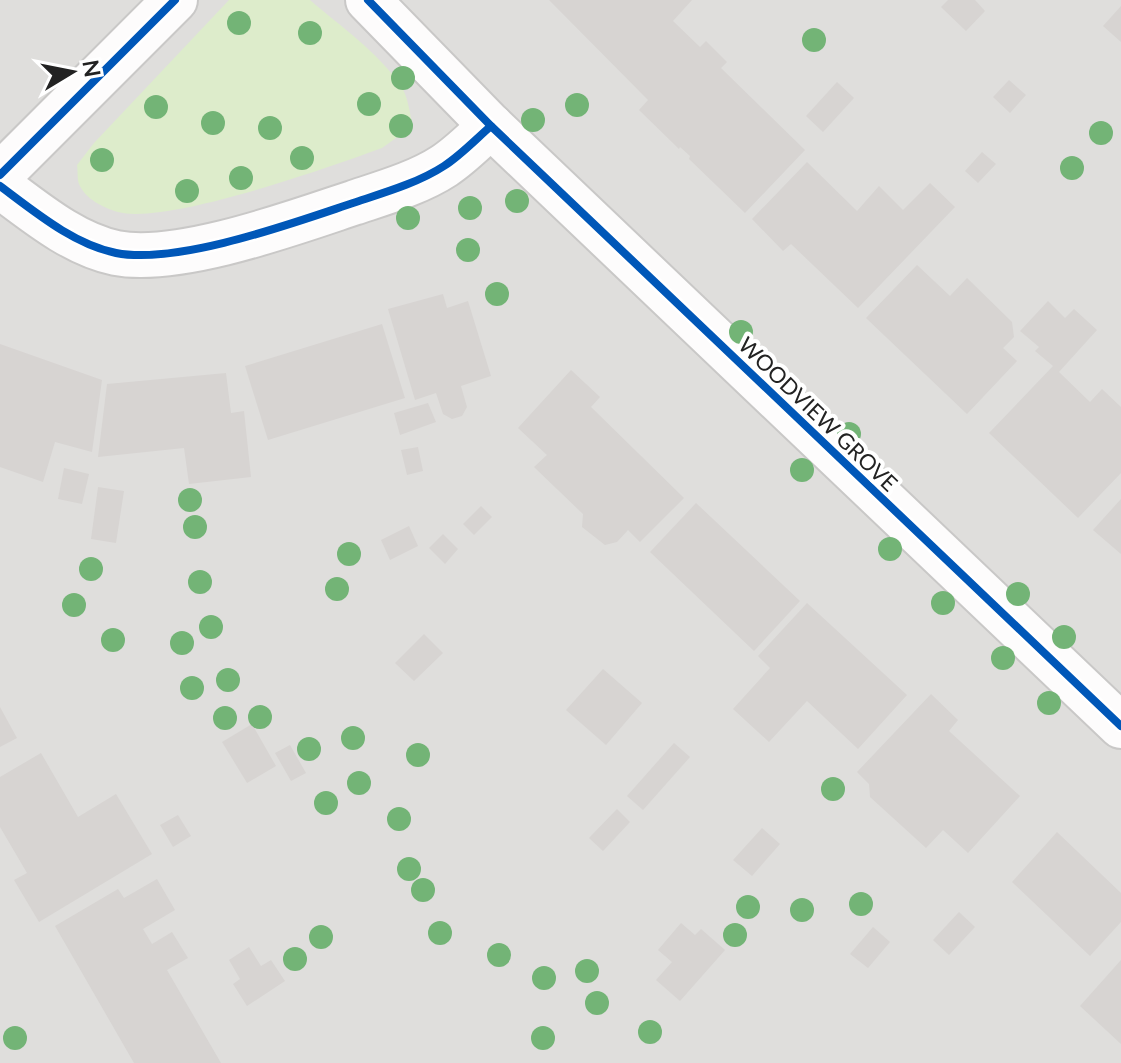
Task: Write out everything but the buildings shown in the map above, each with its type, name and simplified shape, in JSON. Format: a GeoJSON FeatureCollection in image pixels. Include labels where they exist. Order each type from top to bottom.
{"type":"FeatureCollection","features":[{"type":"Feature","properties":{"kind":"street"},"geometry":{"type":"LineString","coordinates":[[0,175],[175,0]]}},
{"type":"Feature","properties":{"kind":"street","name":"WOODVIEW GROVE"},"geometry":{"type":"LineString","coordinates":[[368,0],[491,126],[1121,726]]}},
{"type":"Feature","properties":{"kind":"street"},"geometry":{"type":"LineString","coordinates":[[0,186],[85,243],[141,256],[202,247],[274,229],[392,189],[443,166],[491,126]]}},
{"type":"Feature","properties":{"kind":"shaded area"},"geometry":{"type":"Polygon","coordinates":[[[0,0],[1121,0],[1121,1063],[0,1063],[0,0]]]}},
{"type":"Feature","properties":{"kind":"green space"},"geometry":{"type":"Polygon","coordinates":[[[229,0],[310,0],[392,74],[405,95],[412,122],[403,133],[382,148],[249,192],[173,210],[141,214],[118,212],[96,202],[79,184],[77,165],[94,143],[229,0]]]}},
{"type":"Feature","properties":{"kind":"cycle path"},"geometry":{"type":"LineString","coordinates":[[0,175],[175,0]]}},
{"type":"Feature","properties":{"kind":"cycle path"},"geometry":{"type":"LineString","coordinates":[[368,0],[491,126],[1121,726]]}},
{"type":"Feature","properties":{"kind":"cycle path"},"geometry":{"type":"LineString","coordinates":[[0,186],[55,226],[100,249],[142,255],[171,253],[268,231],[412,183],[450,162],[491,126]]}}]}
